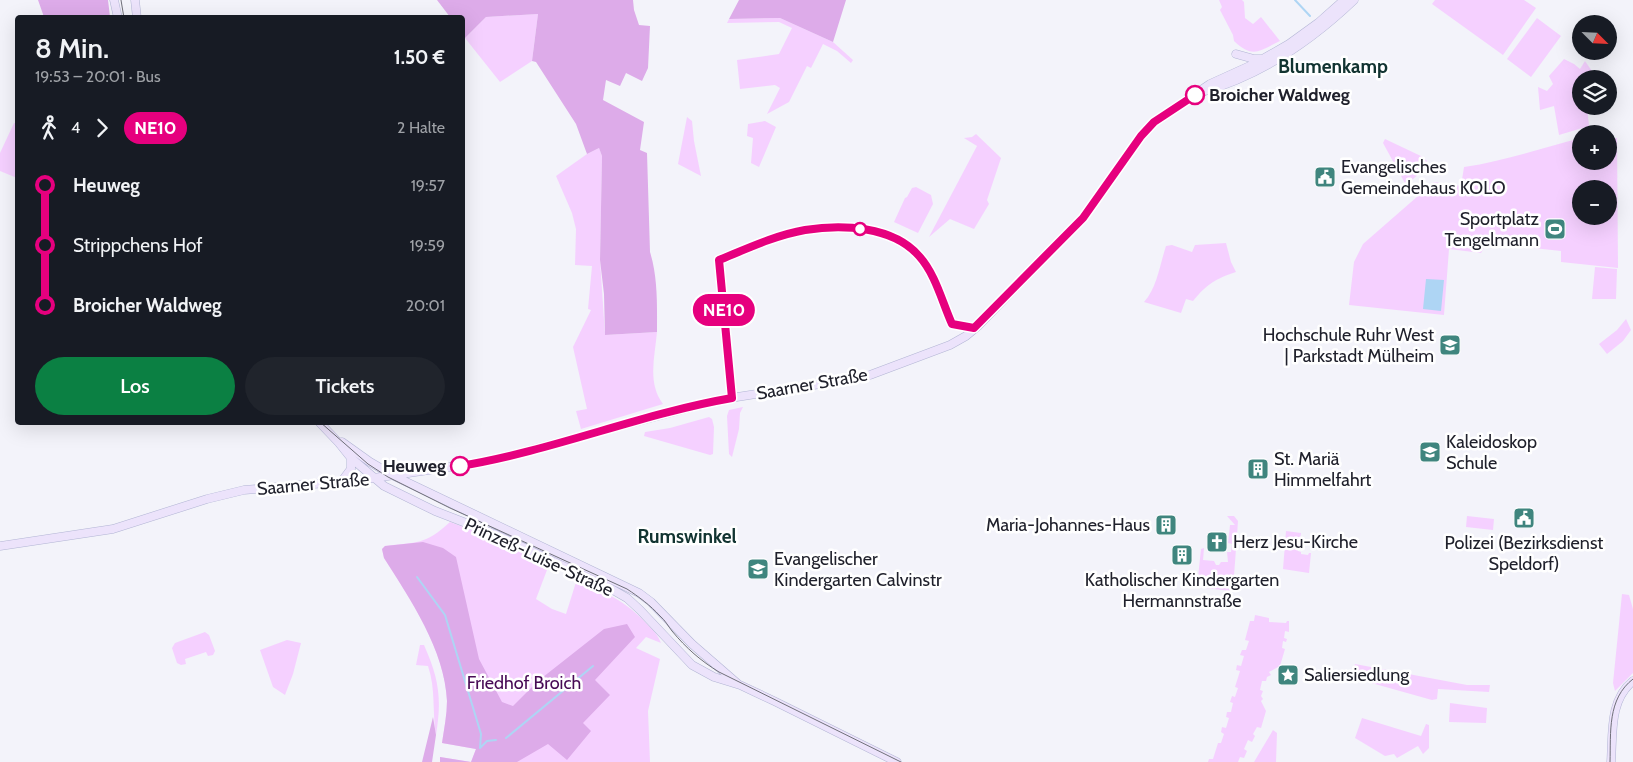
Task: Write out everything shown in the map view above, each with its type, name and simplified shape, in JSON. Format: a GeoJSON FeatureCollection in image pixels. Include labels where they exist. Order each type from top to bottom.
{"type":"FeatureCollection","features":[{"type":"Feature","properties":{"kind":"main road"},"geometry":{"type":"LineString","coordinates":[[114,0],[117,15]]}},
{"type":"Feature","properties":{"kind":"main road"},"geometry":{"type":"LineString","coordinates":[[135,0],[137,15]]}},
{"type":"Feature","properties":{"kind":"main road","name":"Saarner Straße"},"geometry":{"type":"LineString","coordinates":[[0,546],[113,529],[207,499],[244,490],[394,476],[496,459],[718,400],[870,375],[950,345],[966,336],[978,326],[1083,218],[1141,136],[1154,122],[1210,84],[1265,59],[1318,23],[1344,0]]}},
{"type":"Feature","properties":{"kind":"main road","name":"Saarner Straße"},"geometry":{"type":"LineString","coordinates":[[1198,93],[1223,86],[1268,64],[1320,28],[1354,0]]}},
{"type":"Feature","properties":{"kind":"main road"},"geometry":{"type":"LineString","coordinates":[[1236,54],[1254,59],[1265,59]]}},
{"type":"Feature","properties":{"kind":"main road"},"geometry":{"type":"LineString","coordinates":[[321,425],[332,435]]}},
{"type":"Feature","properties":{"kind":"main road","name":"Prinzeß-Luise-Straße"},"geometry":{"type":"LineString","coordinates":[[332,435],[370,462],[394,476],[639,593],[651,602],[699,650],[740,685]]}},
{"type":"Feature","properties":{"kind":"main road","name":"Prinzeß-Luise-Straße"},"geometry":{"type":"LineString","coordinates":[[332,435],[351,458],[374,478],[400,495],[497,535],[606,586],[627,598],[692,665],[714,677],[740,685],[897,762]]}},
{"type":"Feature","properties":{"kind":"main road"},"geometry":{"type":"LineString","coordinates":[[342,481],[351,469],[351,458]]}},
{"type":"Feature","properties":{"kind":"main road"},"geometry":{"type":"LineString","coordinates":[[1611,762],[1616,703],[1621,694],[1633,681]]}},
{"type":"Feature","properties":{"kind":"green space"},"geometry":{"type":"Polygon","coordinates":[[[1219,0],[1242,0],[1244,2],[1245,18],[1253,24],[1261,17],[1280,41],[1256,52],[1251,52],[1241,47],[1234,41],[1233,35],[1220,10],[1222,7],[1219,0]]]}},
{"type":"Feature","properties":{"kind":"green space"},"geometry":{"type":"Polygon","coordinates":[[[1435,0],[1524,0],[1536,8],[1503,55],[1432,4],[1435,0]]]}},
{"type":"Feature","properties":{"kind":"green space"},"geometry":{"type":"Polygon","coordinates":[[[538,14],[532,61],[500,82],[465,38],[486,17],[538,14]]]}},
{"type":"Feature","properties":{"kind":"green space"},"geometry":{"type":"Polygon","coordinates":[[[780,18],[833,42],[853,60],[851,63],[837,51],[823,44],[811,68],[807,66],[789,102],[767,114],[780,88],[775,85],[740,89],[737,60],[779,54],[792,28],[779,22],[727,23],[729,19],[780,18]]]}},
{"type":"Feature","properties":{"kind":"green space"},"geometry":{"type":"Polygon","coordinates":[[[1537,18],[1561,36],[1531,77],[1507,59],[1537,18]]]}},
{"type":"Feature","properties":{"kind":"green space"},"geometry":{"type":"Polygon","coordinates":[[[1564,59],[1580,69],[1585,61],[1591,70],[1572,70],[1572,115],[1588,115],[1589,125],[1572,125],[1572,131],[1559,135],[1554,106],[1540,110],[1538,87],[1547,91],[1553,84],[1549,76],[1564,59]]]}},
{"type":"Feature","properties":{"kind":"green space"},"geometry":{"type":"Polygon","coordinates":[[[687,117],[692,121],[701,176],[678,164],[687,117]]]}},
{"type":"Feature","properties":{"kind":"green space"},"geometry":{"type":"Polygon","coordinates":[[[765,121],[776,127],[759,167],[751,163],[753,138],[747,136],[748,124],[765,121]]]}},
{"type":"Feature","properties":{"kind":"green space"},"geometry":{"type":"Polygon","coordinates":[[[15,123],[15,177],[0,171],[0,153],[15,123]]]}},
{"type":"Feature","properties":{"kind":"green space"},"geometry":{"type":"Polygon","coordinates":[[[976,134],[1001,158],[987,200],[989,204],[974,229],[950,219],[929,237],[977,146],[964,138],[972,137],[976,134]]]}},
{"type":"Feature","properties":{"kind":"green space"},"geometry":{"type":"Polygon","coordinates":[[[1617,138],[1618,268],[1561,262],[1561,251],[1487,243],[1481,253],[1449,249],[1444,315],[1349,305],[1354,262],[1363,244],[1434,182],[1461,186],[1464,167],[1508,158],[1572,140],[1572,170],[1617,170],[1617,138]]]}},
{"type":"Feature","properties":{"kind":"green space"},"geometry":{"type":"Polygon","coordinates":[[[1385,139],[1423,157],[1427,161],[1427,167],[1406,185],[1383,143],[1385,139]]]}},
{"type":"Feature","properties":{"kind":"green space"},"geometry":{"type":"Polygon","coordinates":[[[599,148],[602,156],[600,260],[605,335],[657,332],[653,369],[655,387],[663,404],[581,429],[576,411],[587,409],[573,347],[591,310],[588,309],[592,266],[575,265],[576,229],[572,213],[556,176],[587,154],[599,148]]]}},
{"type":"Feature","properties":{"kind":"green space"},"geometry":{"type":"Polygon","coordinates":[[[916,187],[931,195],[933,204],[918,233],[894,222],[905,198],[912,188],[916,187]]]}},
{"type":"Feature","properties":{"kind":"green space"},"geometry":{"type":"Polygon","coordinates":[[[1226,243],[1236,272],[1212,283],[1193,301],[1186,299],[1181,313],[1144,302],[1155,283],[1166,246],[1172,245],[1192,252],[1195,245],[1226,243]]]}},
{"type":"Feature","properties":{"kind":"green space"},"geometry":{"type":"Polygon","coordinates":[[[1595,267],[1617,269],[1616,299],[1592,299],[1595,267]]]}},
{"type":"Feature","properties":{"kind":"green space"},"geometry":{"type":"Polygon","coordinates":[[[1626,319],[1631,330],[1623,341],[1607,354],[1599,344],[1617,330],[1626,319]]]}},
{"type":"Feature","properties":{"kind":"green space"},"geometry":{"type":"Polygon","coordinates":[[[743,407],[740,413],[739,429],[732,457],[729,454],[727,416],[729,410],[743,407]]]}},
{"type":"Feature","properties":{"kind":"green space"},"geometry":{"type":"Polygon","coordinates":[[[709,417],[712,419],[714,427],[713,454],[710,455],[644,436],[645,432],[670,428],[709,417]]]}},
{"type":"Feature","properties":{"kind":"green space"},"geometry":{"type":"Polygon","coordinates":[[[1227,516],[1234,516],[1238,521],[1233,590],[1197,587],[1201,549],[1204,548],[1203,560],[1214,561],[1216,565],[1219,565],[1221,562],[1228,562],[1227,552],[1231,552],[1232,544],[1228,543],[1230,525],[1235,525],[1227,516]]]}},
{"type":"Feature","properties":{"kind":"green space"},"geometry":{"type":"Polygon","coordinates":[[[1467,516],[1494,519],[1493,530],[1466,527],[1467,516]]]}},
{"type":"Feature","properties":{"kind":"green space","name":"Friedhof Broich"},"geometry":{"type":"Polygon","coordinates":[[[450,522],[488,536],[545,563],[550,562],[536,599],[552,609],[566,614],[577,579],[623,603],[655,633],[661,643],[646,637],[636,648],[660,659],[648,711],[650,762],[471,762],[476,749],[442,743],[447,701],[440,663],[415,608],[384,558],[382,549],[385,546],[413,543],[427,539],[450,522]]]}},
{"type":"Feature","properties":{"kind":"green space"},"geometry":{"type":"Polygon","coordinates":[[[1286,531],[1301,533],[1298,551],[1301,554],[1308,555],[1311,553],[1309,573],[1283,569],[1286,531]]]}},
{"type":"Feature","properties":{"kind":"green space"},"geometry":{"type":"Polygon","coordinates":[[[1622,594],[1629,595],[1633,609],[1633,673],[1615,691],[1613,683],[1622,594]]]}},
{"type":"Feature","properties":{"kind":"green space"},"geometry":{"type":"Polygon","coordinates":[[[1255,615],[1269,618],[1269,622],[1286,623],[1289,621],[1289,632],[1285,631],[1284,638],[1287,639],[1286,642],[1283,641],[1282,648],[1285,649],[1280,666],[1269,672],[1271,675],[1267,677],[1266,681],[1262,681],[1260,690],[1263,691],[1261,696],[1263,699],[1261,701],[1266,711],[1261,728],[1257,727],[1253,734],[1255,736],[1252,742],[1248,740],[1244,749],[1247,751],[1244,758],[1240,757],[1238,762],[1208,762],[1209,759],[1213,759],[1218,743],[1221,743],[1224,734],[1221,732],[1222,727],[1226,728],[1229,718],[1226,717],[1227,712],[1231,712],[1233,703],[1230,702],[1232,696],[1235,697],[1238,688],[1235,687],[1240,671],[1236,670],[1237,665],[1241,666],[1244,656],[1240,655],[1242,650],[1246,650],[1249,641],[1245,640],[1250,621],[1254,621],[1255,615]]]}},
{"type":"Feature","properties":{"kind":"green space"},"geometry":{"type":"Polygon","coordinates":[[[205,632],[209,635],[215,651],[213,655],[208,656],[206,652],[185,659],[186,664],[181,665],[177,663],[172,648],[175,643],[205,632]]]}},
{"type":"Feature","properties":{"kind":"green space"},"geometry":{"type":"Polygon","coordinates":[[[287,640],[301,643],[285,695],[273,687],[260,650],[287,640]]]}},
{"type":"Feature","properties":{"kind":"green space"},"geometry":{"type":"Polygon","coordinates":[[[420,645],[424,645],[429,657],[438,689],[439,710],[436,735],[433,692],[428,666],[416,665],[420,645]]]}},
{"type":"Feature","properties":{"kind":"green space"},"geometry":{"type":"Polygon","coordinates":[[[1355,664],[1467,685],[1490,685],[1489,692],[1438,689],[1437,699],[1432,700],[1350,677],[1355,664]]]}},
{"type":"Feature","properties":{"kind":"green space"},"geometry":{"type":"Polygon","coordinates":[[[1450,703],[1487,708],[1486,723],[1449,722],[1450,703]]]}},
{"type":"Feature","properties":{"kind":"green space"},"geometry":{"type":"Polygon","coordinates":[[[1362,718],[1421,736],[1426,724],[1429,725],[1429,748],[1423,754],[1418,746],[1397,758],[1394,754],[1385,756],[1355,738],[1362,718]]]}},
{"type":"Feature","properties":{"kind":"green space"},"geometry":{"type":"Polygon","coordinates":[[[1273,730],[1277,733],[1276,762],[1254,762],[1273,730]]]}},
{"type":"Feature","properties":{"kind":"green space"},"geometry":{"type":"Polygon","coordinates":[[[440,757],[471,762],[440,762],[440,757]]]}},
{"type":"Feature","properties":{"kind":"shaded area"},"geometry":{"type":"Polygon","coordinates":[[[38,0],[108,0],[110,15],[43,15],[38,0]]]}},
{"type":"Feature","properties":{"kind":"shaded area"},"geometry":{"type":"Polygon","coordinates":[[[437,0],[633,0],[639,25],[650,26],[648,68],[642,81],[626,73],[620,86],[606,80],[603,100],[644,122],[640,150],[647,153],[650,252],[656,282],[657,332],[605,335],[604,294],[600,260],[602,156],[599,148],[587,154],[576,124],[536,62],[532,61],[538,14],[486,17],[465,38],[465,15],[448,15],[437,0]]]}},
{"type":"Feature","properties":{"kind":"shaded area"},"geometry":{"type":"Polygon","coordinates":[[[739,0],[846,0],[833,42],[780,18],[729,19],[739,0]]]}},
{"type":"Feature","properties":{"kind":"shaded area"},"geometry":{"type":"Polygon","coordinates":[[[423,542],[443,548],[456,557],[479,659],[502,702],[513,706],[538,681],[604,629],[627,624],[635,637],[595,680],[610,695],[583,723],[591,731],[567,760],[548,744],[517,762],[471,762],[476,749],[442,743],[447,701],[440,663],[415,608],[384,558],[382,549],[385,546],[423,542]]]}},
{"type":"Feature","properties":{"kind":"shaded area"},"geometry":{"type":"Polygon","coordinates":[[[433,717],[436,735],[432,762],[422,762],[433,717]]]}},
{"type":"Feature","properties":{"kind":"shaded area"},"geometry":{"type":"Polygon","coordinates":[[[440,757],[471,762],[440,762],[440,757]]]}},
{"type":"Feature","properties":{"kind":"water"},"geometry":{"type":"Polygon","coordinates":[[[1426,279],[1444,280],[1441,311],[1423,309],[1426,279]]]}},
{"type":"Feature","properties":{"kind":"waterway"},"geometry":{"type":"LineString","coordinates":[[1295,0],[1310,16]]}},
{"type":"Feature","properties":{"kind":"waterway"},"geometry":{"type":"LineString","coordinates":[[417,577],[445,615],[481,734],[480,748]]}},
{"type":"Feature","properties":{"kind":"waterway"},"geometry":{"type":"LineString","coordinates":[[506,738],[593,666]]}},
{"type":"Feature","properties":{"kind":"waterway"},"geometry":{"type":"LineString","coordinates":[[480,748],[487,741],[496,740]]}},
{"type":"Feature","properties":{"kind":"tram line"},"geometry":{"type":"LineString","coordinates":[[121,0],[124,15]]}},
{"type":"Feature","properties":{"kind":"tram line"},"geometry":{"type":"LineString","coordinates":[[323,425],[368,464],[388,477],[450,508],[627,589],[656,612],[694,654],[719,672],[901,762]]}},
{"type":"Feature","properties":{"kind":"tram line"},"geometry":{"type":"LineString","coordinates":[[1610,762],[1611,728],[1615,706],[1619,696],[1633,679]]}},
{"type":"Feature","properties":{"kind":"bus line","name":"NE10"},"geometry":{"type":"LineString","coordinates":[[460,466],[496,459],[718,400],[732,398],[719,260],[796,232],[813,229],[850,228],[877,232],[902,242],[919,256],[931,272],[952,324],[961,327],[974,328],[978,326],[1083,218],[1141,136],[1154,122],[1195,95]]}},
{"type":"Feature","properties":{"kind":"place","name":"Broicher Waldweg"},"geometry":{"type":"Point","coordinates":[1195,95]}},
{"type":"Feature","properties":{"kind":"place","name":"Evangelisches Gemeindehaus KOLO"},"geometry":{"type":"Point","coordinates":[1325,177]}},
{"type":"Feature","properties":{"kind":"place","name":"Sportplatz Tengelmann"},"geometry":{"type":"Point","coordinates":[1555,229]}},
{"type":"Feature","properties":{"kind":"place","name":"Hochschule Ruhr West | Parkstadt Mülheim"},"geometry":{"type":"Point","coordinates":[1450,345]}},
{"type":"Feature","properties":{"kind":"place","name":"Kaleidoskop Schule"},"geometry":{"type":"Point","coordinates":[1430,452]}},
{"type":"Feature","properties":{"kind":"place","name":"Heuweg"},"geometry":{"type":"Point","coordinates":[460,466]}},
{"type":"Feature","properties":{"kind":"place","name":"St. Mariä Himmelfahrt"},"geometry":{"type":"Point","coordinates":[1258,469]}},
{"type":"Feature","properties":{"kind":"place","name":"Polizei (Bezirksdienst Speldorf)"},"geometry":{"type":"Point","coordinates":[1524,518]}},
{"type":"Feature","properties":{"kind":"place","name":"Maria-Johannes-Haus"},"geometry":{"type":"Point","coordinates":[1166,525]}},
{"type":"Feature","properties":{"kind":"place","name":"Herz Jesu-Kirche"},"geometry":{"type":"Point","coordinates":[1217,542]}},
{"type":"Feature","properties":{"kind":"place","name":"Katholischer Kindergarten Hermannstraße"},"geometry":{"type":"Point","coordinates":[1182,555]}},
{"type":"Feature","properties":{"kind":"place","name":"Evangelischer Kindergarten Calvinstr"},"geometry":{"type":"Point","coordinates":[758,569]}},
{"type":"Feature","properties":{"kind":"place","name":"Saliersiedlung"},"geometry":{"type":"Point","coordinates":[1288,675]}},
{"type":"Feature","properties":{"kind":"district","name":"Blumenkamp"},"geometry":{"type":"Point","coordinates":[1333,66]}},
{"type":"Feature","properties":{"kind":"district","name":"Rumswinkel"},"geometry":{"type":"Point","coordinates":[687,536]}}]}
